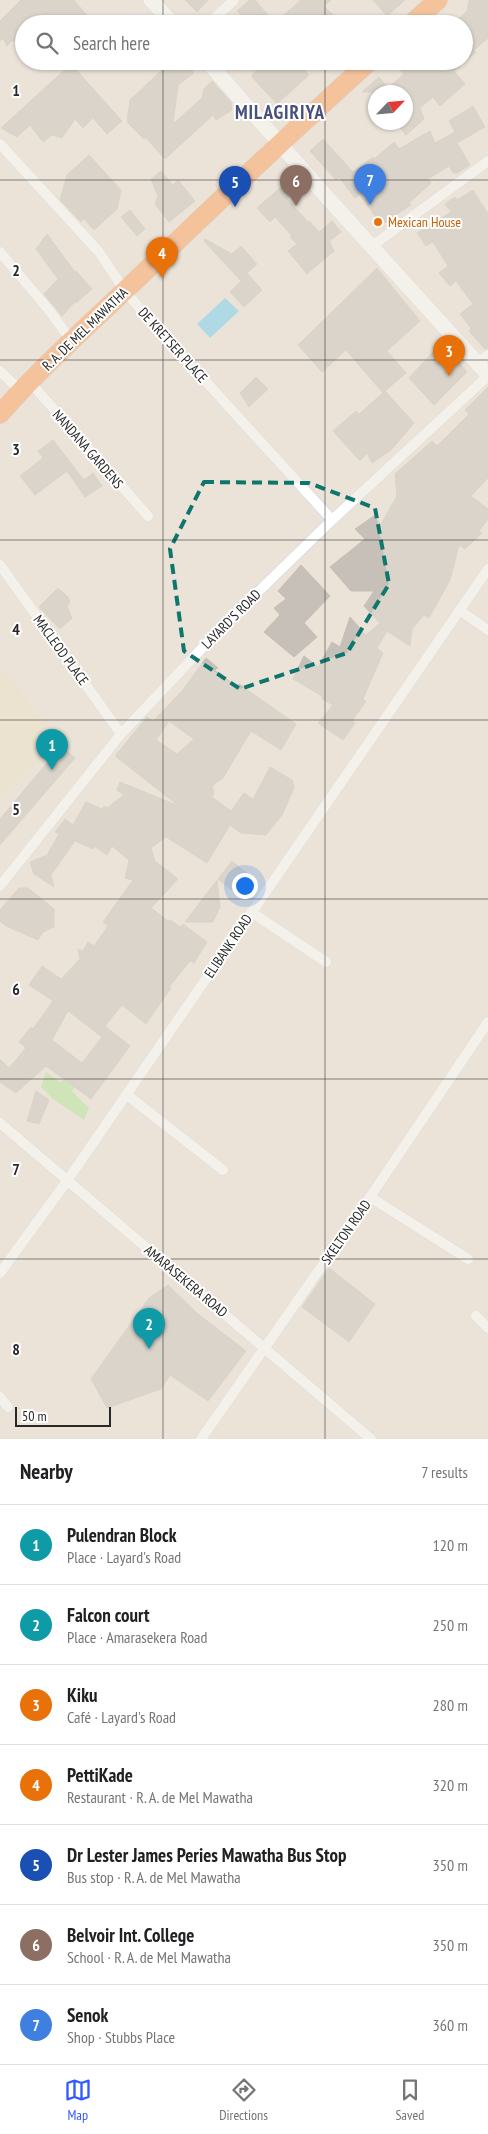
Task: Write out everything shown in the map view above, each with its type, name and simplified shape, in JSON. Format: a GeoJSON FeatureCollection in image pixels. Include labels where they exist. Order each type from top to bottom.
{"type":"FeatureCollection","features":[{"type":"Feature","properties":{"kind":"highway"},"geometry":{"type":"LineString","coordinates":[[421,15],[438,0]]}},
{"type":"Feature","properties":{"kind":"highway","name":"R. A. DE MEL MAWATHA"},"geometry":{"type":"LineString","coordinates":[[0,414],[71,340],[280,142],[360,70]]}},
{"type":"Feature","properties":{"kind":"main road"},"geometry":{"type":"LineString","coordinates":[[151,0],[165,15]]}},
{"type":"Feature","properties":{"kind":"main road"},"geometry":{"type":"LineString","coordinates":[[215,70],[372,246],[483,359],[488,375]]}},
{"type":"Feature","properties":{"kind":"street"},"geometry":{"type":"LineString","coordinates":[[218,15],[234,0]]}},
{"type":"Feature","properties":{"kind":"street","name":"DE KRETSER PLACE"},"geometry":{"type":"LineString","coordinates":[[0,144],[99,252],[124,291],[332,520]]}},
{"type":"Feature","properties":{"kind":"street"},"geometry":{"type":"LineString","coordinates":[[372,246],[488,161]]}},
{"type":"Feature","properties":{"kind":"street"},"geometry":{"type":"LineString","coordinates":[[0,252],[48,309],[71,340]]}},
{"type":"Feature","properties":{"kind":"street","name":"NANDANA GARDENS"},"geometry":{"type":"LineString","coordinates":[[0,371],[25,386],[148,516]]}},
{"type":"Feature","properties":{"kind":"street","name":"LAYARD'S ROAD"},"geometry":{"type":"LineString","coordinates":[[0,886],[121,734],[223,626],[332,520],[488,375]]}},
{"type":"Feature","properties":{"kind":"street","name":"MACLEOD PLACE"},"geometry":{"type":"LineString","coordinates":[[0,565],[121,734]]}},
{"type":"Feature","properties":{"kind":"street","name":"ELIBANK ROAD"},"geometry":{"type":"LineString","coordinates":[[0,1273],[67,1182],[488,568]]}},
{"type":"Feature","properties":{"kind":"street"},"geometry":{"type":"LineString","coordinates":[[459,610],[488,630]]}},
{"type":"Feature","properties":{"kind":"street"},"geometry":{"type":"LineString","coordinates":[[251,912],[326,962]]}},
{"type":"Feature","properties":{"kind":"street","name":"SKELTON ROAD"},"geometry":{"type":"LineString","coordinates":[[201,1439],[370,1197],[488,1022]]}},
{"type":"Feature","properties":{"kind":"street"},"geometry":{"type":"LineString","coordinates":[[127,1094],[223,1170]]}},
{"type":"Feature","properties":{"kind":"street","name":"AMARASEKERA ROAD"},"geometry":{"type":"LineString","coordinates":[[0,1123],[371,1439]]}},
{"type":"Feature","properties":{"kind":"street"},"geometry":{"type":"LineString","coordinates":[[370,1197],[468,1259]]}},
{"type":"Feature","properties":{"kind":"street"},"geometry":{"type":"LineString","coordinates":[[476,1316],[488,1328]]}},
{"type":"Feature","properties":{"kind":"street"},"geometry":{"type":"LineString","coordinates":[[0,1397],[8,1407]]}},
{"type":"Feature","properties":{"kind":"highlighted area"},"geometry":{"type":"Polygon","coordinates":[[[204,482],[309,483],[375,508],[389,584],[347,653],[240,689],[184,651],[170,549],[204,482]]]}},
{"type":"Feature","properties":{"kind":"shaded area"},"geometry":{"type":"Polygon","coordinates":[[[0,666],[60,740],[0,800],[0,666]]]}},
{"type":"Feature","properties":{"kind":"green space"},"geometry":{"type":"Polygon","coordinates":[[[46,1072],[61,1083],[63,1079],[75,1087],[72,1091],[89,1108],[84,1120],[53,1099],[41,1087],[46,1072]]]}},
{"type":"Feature","properties":{"kind":"water"},"geometry":{"type":"Polygon","coordinates":[[[225,298],[239,311],[210,338],[197,324],[225,298]]]}},
{"type":"Feature","properties":{"kind":"building"},"geometry":{"type":"Polygon","coordinates":[[[21,0],[74,0],[86,15],[15,15],[15,42],[13,40],[7,46],[3,38],[0,41],[0,21],[21,0]]]}},
{"type":"Feature","properties":{"kind":"building"},"geometry":{"type":"Polygon","coordinates":[[[185,0],[208,0],[197,12],[185,0]]]}},
{"type":"Feature","properties":{"kind":"building"},"geometry":{"type":"Polygon","coordinates":[[[250,0],[255,0],[268,15],[241,15],[237,11],[250,0]]]}},
{"type":"Feature","properties":{"kind":"building"},"geometry":{"type":"Polygon","coordinates":[[[301,0],[331,0],[324,6],[333,15],[284,15],[301,0]]]}},
{"type":"Feature","properties":{"kind":"building"},"geometry":{"type":"Polygon","coordinates":[[[373,0],[405,0],[388,15],[373,0]]]}},
{"type":"Feature","properties":{"kind":"building"},"geometry":{"type":"Polygon","coordinates":[[[469,0],[488,0],[488,38],[474,50],[476,52],[473,55],[473,15],[463,15],[467,11],[469,0]]]}},
{"type":"Feature","properties":{"kind":"building"},"geometry":{"type":"Polygon","coordinates":[[[64,70],[76,70],[122,121],[107,134],[93,118],[83,128],[75,119],[62,138],[52,135],[43,142],[30,125],[17,137],[1,128],[64,70]]]}},
{"type":"Feature","properties":{"kind":"building"},"geometry":{"type":"Polygon","coordinates":[[[162,70],[192,70],[194,73],[178,85],[173,124],[202,98],[204,89],[212,81],[231,102],[232,110],[216,120],[213,115],[165,159],[145,137],[144,139],[127,122],[130,100],[162,70]]]}},
{"type":"Feature","properties":{"kind":"building"},"geometry":{"type":"Polygon","coordinates":[[[257,70],[304,70],[309,75],[277,104],[251,76],[257,70]]]}},
{"type":"Feature","properties":{"kind":"building"},"geometry":{"type":"Polygon","coordinates":[[[401,70],[455,70],[454,71],[465,84],[440,106],[433,97],[420,108],[424,119],[413,129],[413,85],[391,85],[404,74],[401,70]]]}},
{"type":"Feature","properties":{"kind":"building"},"geometry":{"type":"Polygon","coordinates":[[[379,77],[386,85],[370,85],[379,77]]]}},
{"type":"Feature","properties":{"kind":"building"},"geometry":{"type":"Polygon","coordinates":[[[368,87],[368,92],[362,92],[368,87]]]}},
{"type":"Feature","properties":{"kind":"building"},"geometry":{"type":"Polygon","coordinates":[[[473,106],[485,127],[457,143],[470,165],[457,173],[453,173],[449,166],[428,179],[431,183],[409,203],[411,205],[381,225],[360,194],[355,198],[339,177],[336,180],[310,151],[323,139],[353,172],[373,157],[374,159],[394,142],[399,149],[430,131],[435,143],[455,132],[449,121],[473,106]]]}},
{"type":"Feature","properties":{"kind":"building"},"geometry":{"type":"Polygon","coordinates":[[[402,130],[412,130],[406,135],[402,130]]]}},
{"type":"Feature","properties":{"kind":"building"},"geometry":{"type":"Polygon","coordinates":[[[89,155],[121,190],[117,209],[94,230],[84,219],[81,222],[60,200],[67,175],[89,155]]]}},
{"type":"Feature","properties":{"kind":"building"},"geometry":{"type":"Polygon","coordinates":[[[161,171],[173,185],[178,180],[195,201],[169,222],[155,204],[158,196],[151,179],[161,171]]]}},
{"type":"Feature","properties":{"kind":"building"},"geometry":{"type":"Polygon","coordinates":[[[289,180],[298,189],[287,199],[308,222],[319,232],[332,221],[341,232],[329,241],[334,251],[307,274],[288,251],[297,244],[290,237],[292,236],[275,217],[270,222],[257,208],[289,180]]]}},
{"type":"Feature","properties":{"kind":"building"},"geometry":{"type":"Polygon","coordinates":[[[473,190],[488,214],[488,348],[485,349],[469,331],[471,328],[460,314],[473,304],[456,281],[450,286],[439,273],[448,266],[433,242],[426,246],[417,233],[451,212],[445,204],[455,197],[457,200],[473,190]]]}},
{"type":"Feature","properties":{"kind":"building"},"geometry":{"type":"Polygon","coordinates":[[[130,210],[145,229],[137,236],[121,217],[130,210]]]}},
{"type":"Feature","properties":{"kind":"building"},"geometry":{"type":"Polygon","coordinates":[[[47,234],[75,272],[92,289],[75,302],[62,316],[44,294],[58,279],[36,249],[47,234]]]}},
{"type":"Feature","properties":{"kind":"building"},"geometry":{"type":"Polygon","coordinates":[[[205,239],[232,254],[241,246],[257,264],[247,273],[262,290],[244,307],[230,292],[241,281],[204,241],[205,239]]]}},
{"type":"Feature","properties":{"kind":"building"},"geometry":{"type":"Polygon","coordinates":[[[377,268],[420,321],[387,351],[406,373],[385,391],[414,423],[391,450],[372,463],[367,453],[360,461],[333,431],[356,411],[359,414],[383,393],[346,350],[322,372],[298,345],[377,268]]]}},
{"type":"Feature","properties":{"kind":"building"},"geometry":{"type":"Polygon","coordinates":[[[442,342],[467,372],[434,405],[409,378],[442,342]]]}},
{"type":"Feature","properties":{"kind":"building"},"geometry":{"type":"Polygon","coordinates":[[[256,377],[268,389],[249,407],[240,393],[256,377]]]}},
{"type":"Feature","properties":{"kind":"building"},"geometry":{"type":"Polygon","coordinates":[[[488,387],[488,478],[471,496],[488,509],[488,519],[479,531],[482,533],[465,549],[459,545],[450,580],[429,618],[424,615],[412,629],[410,646],[387,631],[377,648],[383,653],[363,699],[366,701],[352,721],[355,723],[343,740],[318,723],[333,705],[322,699],[322,696],[293,679],[304,656],[318,667],[332,642],[340,647],[350,617],[366,635],[380,623],[364,606],[374,591],[351,591],[330,567],[365,539],[355,529],[374,516],[381,524],[397,496],[395,474],[432,441],[437,446],[469,414],[465,410],[488,387]]]}},
{"type":"Feature","properties":{"kind":"building"},"geometry":{"type":"Polygon","coordinates":[[[53,440],[84,480],[93,473],[102,486],[85,497],[67,471],[35,495],[20,476],[43,458],[38,451],[53,440]]]}},
{"type":"Feature","properties":{"kind":"building"},"geometry":{"type":"Polygon","coordinates":[[[301,565],[330,596],[304,623],[317,637],[294,657],[264,632],[280,615],[274,608],[286,599],[278,591],[301,565]]]}},
{"type":"Feature","properties":{"kind":"building"},"geometry":{"type":"Polygon","coordinates":[[[58,588],[68,597],[70,602],[67,606],[72,618],[60,629],[39,607],[58,588]]]}},
{"type":"Feature","properties":{"kind":"building"},"geometry":{"type":"Polygon","coordinates":[[[206,658],[218,668],[214,670],[237,687],[239,684],[296,724],[281,750],[251,731],[223,778],[212,786],[214,793],[212,797],[231,811],[244,793],[253,799],[270,767],[292,780],[294,788],[282,815],[266,835],[241,833],[230,825],[207,863],[166,837],[151,848],[155,861],[178,879],[151,908],[168,921],[170,920],[181,927],[183,924],[207,942],[194,963],[190,961],[169,987],[171,988],[146,1024],[122,1005],[105,1026],[130,1046],[91,1099],[46,1066],[16,1093],[0,1082],[0,1059],[9,1068],[26,1048],[19,1042],[31,1027],[33,1029],[53,1001],[29,985],[42,966],[61,979],[80,959],[78,949],[83,951],[88,942],[94,946],[108,926],[103,922],[133,880],[125,878],[129,860],[112,846],[107,855],[94,846],[93,849],[75,841],[51,875],[54,887],[34,874],[30,862],[47,855],[59,834],[55,832],[65,819],[73,825],[86,802],[102,809],[104,806],[107,808],[124,795],[117,790],[120,782],[175,803],[115,756],[147,717],[153,721],[182,691],[206,658]],[[169,721],[156,740],[177,754],[194,739],[169,721]],[[68,1011],[52,1040],[82,1063],[102,1037],[68,1011]]]}},
{"type":"Feature","properties":{"kind":"building"},"geometry":{"type":"Polygon","coordinates":[[[61,746],[75,758],[0,845],[0,819],[61,746]]]}},
{"type":"Feature","properties":{"kind":"building"},"geometry":{"type":"Polygon","coordinates":[[[232,861],[248,874],[234,892],[218,879],[232,861]]]}},
{"type":"Feature","properties":{"kind":"building"},"geometry":{"type":"Polygon","coordinates":[[[217,880],[220,907],[213,922],[185,922],[217,880]]]}},
{"type":"Feature","properties":{"kind":"building"},"geometry":{"type":"Polygon","coordinates":[[[19,888],[28,888],[54,909],[54,927],[43,932],[38,940],[6,926],[0,921],[0,910],[19,888]]]}},
{"type":"Feature","properties":{"kind":"building"},"geometry":{"type":"Polygon","coordinates":[[[36,1091],[49,1100],[39,1124],[27,1121],[36,1091]]]}},
{"type":"Feature","properties":{"kind":"building"},"geometry":{"type":"Polygon","coordinates":[[[329,1268],[375,1304],[349,1342],[302,1307],[329,1268]]]}},
{"type":"Feature","properties":{"kind":"building"},"geometry":{"type":"Polygon","coordinates":[[[168,1285],[198,1314],[246,1351],[208,1401],[170,1375],[161,1389],[107,1408],[91,1379],[149,1298],[168,1285]]]}},
{"type":"Feature","properties":{"kind":"place","name":"Senok"},"geometry":{"type":"Point","coordinates":[370,205]}},
{"type":"Feature","properties":{"kind":"place","name":"Belvoir Int. College"},"geometry":{"type":"Point","coordinates":[296,206]}},
{"type":"Feature","properties":{"kind":"place","name":"Dr Lester James Peries Mawatha Bus Stop"},"geometry":{"type":"Point","coordinates":[235,207]}},
{"type":"Feature","properties":{"kind":"place","name":"Mexican House"},"geometry":{"type":"Point","coordinates":[378,222]}},
{"type":"Feature","properties":{"kind":"place","name":"PettiKade"},"geometry":{"type":"Point","coordinates":[162,278]}},
{"type":"Feature","properties":{"kind":"place","name":"Kiku"},"geometry":{"type":"Point","coordinates":[449,376]}},
{"type":"Feature","properties":{"kind":"place","name":"Pulendran Block"},"geometry":{"type":"Point","coordinates":[52,770]}},
{"type":"Feature","properties":{"kind":"place","name":"Falcon court"},"geometry":{"type":"Point","coordinates":[149,1349]}},
{"type":"Feature","properties":{"kind":"district","name":"MILAGIRIYA"},"geometry":{"type":"Point","coordinates":[280,112]}}]}
